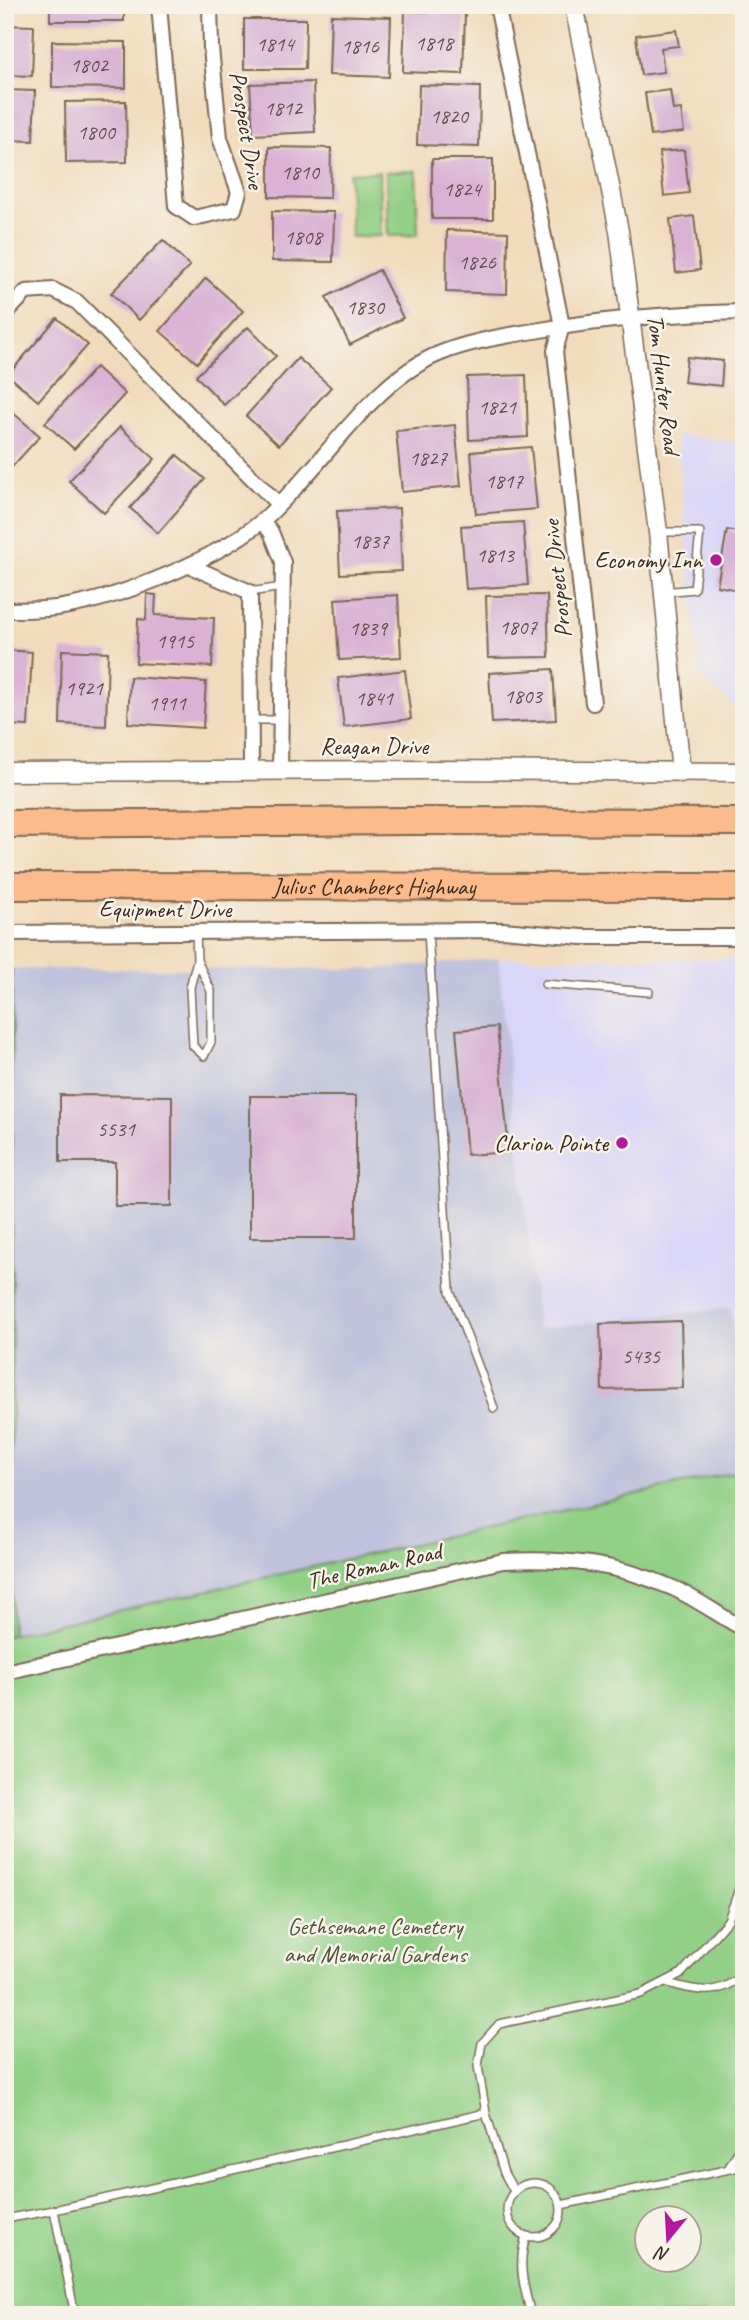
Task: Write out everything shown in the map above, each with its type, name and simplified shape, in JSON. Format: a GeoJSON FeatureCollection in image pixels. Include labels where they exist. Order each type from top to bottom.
{"type":"FeatureCollection","features":[{"type":"Feature","properties":{"kind":"highway"},"geometry":{"type":"LineString","coordinates":[[5,824],[744,822]]}},
{"type":"Feature","properties":{"kind":"highway","name":"Julius Chambers Highway"},"geometry":{"type":"LineString","coordinates":[[5,886],[744,887]]}},
{"type":"Feature","properties":{"kind":"street","name":"Prospect Drive"},"geometry":{"type":"LineString","coordinates":[[159,5],[176,206],[194,218],[234,208],[239,192],[220,138],[211,48],[210,5]]}},
{"type":"Feature","properties":{"kind":"street","name":"Prospect Drive"},"geometry":{"type":"LineString","coordinates":[[497,5],[562,326],[555,351],[593,703]]}},
{"type":"Feature","properties":{"kind":"street","name":"Tom Hunter Road"},"geometry":{"type":"LineString","coordinates":[[574,5],[619,231],[658,532],[681,773]]}},
{"type":"Feature","properties":{"kind":"street"},"geometry":{"type":"LineString","coordinates":[[5,314],[26,292],[52,290],[77,302],[278,503]]}},
{"type":"Feature","properties":{"kind":"street"},"geometry":{"type":"LineString","coordinates":[[5,610],[63,607],[95,599],[190,566],[262,521],[359,415],[396,379],[440,353],[502,337],[562,326],[631,318],[744,312]]}},
{"type":"Feature","properties":{"kind":"street"},"geometry":{"type":"LineString","coordinates":[[262,521],[271,532],[283,562],[280,771]]}},
{"type":"Feature","properties":{"kind":"street"},"geometry":{"type":"LineString","coordinates":[[190,566],[250,592],[251,771]]}},
{"type":"Feature","properties":{"kind":"street","name":"Reagan Drive"},"geometry":{"type":"LineString","coordinates":[[5,772],[744,772]]}},
{"type":"Feature","properties":{"kind":"street","name":"Equipment Drive"},"geometry":{"type":"LineString","coordinates":[[5,933],[503,930],[582,937],[744,937]]}},
{"type":"Feature","properties":{"kind":"street","name":"The Roman Road"},"geometry":{"type":"LineString","coordinates":[[5,1672],[503,1561],[542,1559],[585,1562],[640,1575],[676,1589],[744,1629]]}},
{"type":"Feature","properties":{"kind":"lane"},"geometry":{"type":"LineString","coordinates":[[658,532],[700,532],[694,590],[663,592]]}},
{"type":"Feature","properties":{"kind":"lane"},"geometry":{"type":"LineString","coordinates":[[250,592],[282,587]]}},
{"type":"Feature","properties":{"kind":"lane"},"geometry":{"type":"LineString","coordinates":[[250,720],[280,720]]}},
{"type":"Feature","properties":{"kind":"lane"},"geometry":{"type":"LineString","coordinates":[[196,931],[197,960],[190,988],[193,1046],[204,1056],[211,1042],[211,991],[197,960]]}},
{"type":"Feature","properties":{"kind":"lane"},"geometry":{"type":"LineString","coordinates":[[428,931],[450,1291],[494,1408]]}},
{"type":"Feature","properties":{"kind":"lane"},"geometry":{"type":"LineString","coordinates":[[545,984],[649,992]]}},
{"type":"Feature","properties":{"kind":"lane"},"geometry":{"type":"LineString","coordinates":[[514,2191],[504,2173],[486,2113],[478,2066],[482,2043],[499,2024],[641,1994],[682,1973],[729,1920],[744,1875]]}},
{"type":"Feature","properties":{"kind":"lane"},"geometry":{"type":"LineString","coordinates":[[665,1982],[711,1991],[727,1988],[744,1973]]}},
{"type":"Feature","properties":{"kind":"lane"},"geometry":{"type":"LineString","coordinates":[[5,2219],[486,2113]]}},
{"type":"Feature","properties":{"kind":"lane"},"geometry":{"type":"LineString","coordinates":[[728,2169],[744,2141]]}},
{"type":"Feature","properties":{"kind":"lane"},"geometry":{"type":"LineString","coordinates":[[561,2205],[744,2166]]}},
{"type":"Feature","properties":{"kind":"lane"},"geometry":{"type":"LineString","coordinates":[[537,2183],[553,2190],[561,2205],[561,2215],[552,2231],[535,2238],[517,2232],[510,2225],[507,2216],[506,2207],[514,2191],[521,2186],[537,2183]]}},
{"type":"Feature","properties":{"kind":"lane"},"geometry":{"type":"LineString","coordinates":[[54,2210],[75,2315]]}},
{"type":"Feature","properties":{"kind":"lane"},"geometry":{"type":"LineString","coordinates":[[526,2236],[520,2254],[531,2315]]}},
{"type":"Feature","properties":{"kind":"shaded area","name":"Economy Inn"},"geometry":{"type":"Polygon","coordinates":[[[676,434],[744,444],[744,716],[700,675],[676,434]]]}},
{"type":"Feature","properties":{"kind":"shaded area"},"geometry":{"type":"Polygon","coordinates":[[[498,958],[744,959],[744,1438],[731,1308],[538,1328],[498,958]]]}},
{"type":"Feature","properties":{"kind":"shaded area"},"geometry":{"type":"Polygon","coordinates":[[[498,958],[538,1328],[731,1308],[744,1438],[744,1470],[12,1635],[12,969],[375,969],[498,958]]]}},
{"type":"Feature","properties":{"kind":"green space"},"geometry":{"type":"Polygon","coordinates":[[[416,171],[418,235],[388,236],[386,172],[416,171]]]}},
{"type":"Feature","properties":{"kind":"green space"},"geometry":{"type":"Polygon","coordinates":[[[379,172],[381,236],[351,237],[349,173],[379,172]]]}},
{"type":"Feature","properties":{"kind":"green space"},"geometry":{"type":"Polygon","coordinates":[[[5,969],[12,969],[12,1635],[5,1637],[5,969]]]}},
{"type":"Feature","properties":{"kind":"green space","name":"Gethsemane Cemetery and Memorial Gardens"},"geometry":{"type":"Polygon","coordinates":[[[744,1470],[744,2315],[5,2315],[5,1636],[744,1470]]]}},
{"type":"Feature","properties":{"kind":"building"},"geometry":{"type":"Polygon","coordinates":[[[50,5],[124,5],[124,21],[50,21],[50,5]]]}},
{"type":"Feature","properties":{"kind":"building"},"geometry":{"type":"Polygon","coordinates":[[[405,11],[465,13],[463,74],[403,72],[405,11]]]}},
{"type":"Feature","properties":{"kind":"building"},"geometry":{"type":"Polygon","coordinates":[[[331,15],[391,17],[389,77],[329,75],[331,15]]]}},
{"type":"Feature","properties":{"kind":"building"},"geometry":{"type":"Polygon","coordinates":[[[244,19],[306,19],[305,69],[244,69],[244,19]]]}},
{"type":"Feature","properties":{"kind":"building"},"geometry":{"type":"Polygon","coordinates":[[[5,25],[34,26],[32,76],[5,75],[5,25]]]}},
{"type":"Feature","properties":{"kind":"building"},"geometry":{"type":"Polygon","coordinates":[[[676,30],[679,46],[661,48],[664,72],[641,75],[636,35],[676,30]]]}},
{"type":"Feature","properties":{"kind":"building"},"geometry":{"type":"Polygon","coordinates":[[[52,41],[126,42],[126,88],[52,87],[52,41]]]}},
{"type":"Feature","properties":{"kind":"building"},"geometry":{"type":"Polygon","coordinates":[[[313,82],[315,132],[253,135],[250,84],[313,82]]]}},
{"type":"Feature","properties":{"kind":"building"},"geometry":{"type":"Polygon","coordinates":[[[419,85],[480,87],[479,147],[417,145],[419,85]]]}},
{"type":"Feature","properties":{"kind":"building"},"geometry":{"type":"Polygon","coordinates":[[[5,90],[35,91],[33,141],[5,140],[5,90]]]}},
{"type":"Feature","properties":{"kind":"building"},"geometry":{"type":"Polygon","coordinates":[[[670,90],[673,110],[681,109],[684,132],[651,136],[645,93],[670,90]]]}},
{"type":"Feature","properties":{"kind":"building"},"geometry":{"type":"Polygon","coordinates":[[[126,101],[127,162],[66,163],[65,102],[126,101]]]}},
{"type":"Feature","properties":{"kind":"building"},"geometry":{"type":"Polygon","coordinates":[[[269,147],[331,148],[330,198],[269,197],[269,147]]]}},
{"type":"Feature","properties":{"kind":"building"},"geometry":{"type":"Polygon","coordinates":[[[684,150],[689,193],[664,196],[659,152],[684,150]]]}},
{"type":"Feature","properties":{"kind":"building"},"geometry":{"type":"Polygon","coordinates":[[[432,159],[493,159],[493,219],[432,219],[432,159]]]}},
{"type":"Feature","properties":{"kind":"building"},"geometry":{"type":"Polygon","coordinates":[[[272,211],[334,212],[333,262],[272,261],[272,211]]]}},
{"type":"Feature","properties":{"kind":"building"},"geometry":{"type":"Polygon","coordinates":[[[694,216],[700,270],[676,273],[670,219],[694,216]]]}},
{"type":"Feature","properties":{"kind":"building"},"geometry":{"type":"Polygon","coordinates":[[[447,230],[508,232],[507,294],[446,292],[447,230]]]}},
{"type":"Feature","properties":{"kind":"building"},"geometry":{"type":"Polygon","coordinates":[[[163,240],[190,266],[139,320],[111,293],[163,240]]]}},
{"type":"Feature","properties":{"kind":"building"},"geometry":{"type":"Polygon","coordinates":[[[379,270],[403,318],[350,345],[326,297],[379,270]]]}},
{"type":"Feature","properties":{"kind":"building"},"geometry":{"type":"Polygon","coordinates":[[[206,278],[243,311],[197,363],[160,331],[206,278]]]}},
{"type":"Feature","properties":{"kind":"building"},"geometry":{"type":"Polygon","coordinates":[[[57,318],[88,345],[38,401],[8,375],[57,318]]]}},
{"type":"Feature","properties":{"kind":"building"},"geometry":{"type":"Polygon","coordinates":[[[248,327],[276,356],[224,405],[196,376],[248,327]]]}},
{"type":"Feature","properties":{"kind":"building"},"geometry":{"type":"Polygon","coordinates":[[[687,357],[723,361],[721,386],[684,382],[687,357]]]}},
{"type":"Feature","properties":{"kind":"building"},"geometry":{"type":"Polygon","coordinates":[[[298,358],[331,387],[279,445],[246,416],[298,358]]]}},
{"type":"Feature","properties":{"kind":"building"},"geometry":{"type":"Polygon","coordinates":[[[96,367],[125,394],[74,449],[45,423],[96,367]]]}},
{"type":"Feature","properties":{"kind":"building"},"geometry":{"type":"Polygon","coordinates":[[[526,375],[528,437],[469,440],[467,377],[526,375]]]}},
{"type":"Feature","properties":{"kind":"building"},"geometry":{"type":"Polygon","coordinates":[[[5,406],[40,436],[11,468],[5,463],[5,406]]]}},
{"type":"Feature","properties":{"kind":"building"},"geometry":{"type":"Polygon","coordinates":[[[455,425],[461,486],[402,492],[396,431],[455,425]]]}},
{"type":"Feature","properties":{"kind":"building"},"geometry":{"type":"Polygon","coordinates":[[[120,427],[155,459],[104,513],[69,481],[120,427]]]}},
{"type":"Feature","properties":{"kind":"building"},"geometry":{"type":"Polygon","coordinates":[[[531,447],[537,509],[476,514],[471,452],[531,447]]]}},
{"type":"Feature","properties":{"kind":"building"},"geometry":{"type":"Polygon","coordinates":[[[177,455],[205,479],[158,533],[130,508],[177,455]]]}},
{"type":"Feature","properties":{"kind":"building"},"geometry":{"type":"Polygon","coordinates":[[[399,508],[402,571],[340,574],[337,511],[399,508]]]}},
{"type":"Feature","properties":{"kind":"building"},"geometry":{"type":"Polygon","coordinates":[[[523,522],[528,585],[466,589],[461,526],[523,522]]]}},
{"type":"Feature","properties":{"kind":"building"},"geometry":{"type":"Polygon","coordinates":[[[727,530],[744,533],[744,591],[717,586],[727,530]]]}},
{"type":"Feature","properties":{"kind":"building"},"geometry":{"type":"Polygon","coordinates":[[[147,594],[156,595],[155,615],[214,618],[212,667],[136,663],[138,619],[146,620],[147,594]]]}},
{"type":"Feature","properties":{"kind":"building"},"geometry":{"type":"Polygon","coordinates":[[[398,595],[401,657],[339,660],[335,599],[398,595]]]}},
{"type":"Feature","properties":{"kind":"building"},"geometry":{"type":"Polygon","coordinates":[[[547,595],[549,657],[488,658],[486,596],[547,595]]]}},
{"type":"Feature","properties":{"kind":"building"},"geometry":{"type":"Polygon","coordinates":[[[5,650],[32,652],[28,726],[5,725],[5,650]]]}},
{"type":"Feature","properties":{"kind":"building"},"geometry":{"type":"Polygon","coordinates":[[[62,650],[108,652],[106,726],[60,724],[62,650]]]}},
{"type":"Feature","properties":{"kind":"building"},"geometry":{"type":"Polygon","coordinates":[[[553,669],[556,720],[492,723],[489,673],[553,669]]]}},
{"type":"Feature","properties":{"kind":"building"},"geometry":{"type":"Polygon","coordinates":[[[405,670],[411,719],[344,727],[338,678],[405,670]]]}},
{"type":"Feature","properties":{"kind":"building"},"geometry":{"type":"Polygon","coordinates":[[[130,677],[206,682],[203,728],[128,723],[130,677]]]}},
{"type":"Feature","properties":{"kind":"building"},"geometry":{"type":"Polygon","coordinates":[[[497,1027],[509,1152],[467,1155],[456,1030],[497,1027]]]}},
{"type":"Feature","properties":{"kind":"building"},"geometry":{"type":"Polygon","coordinates":[[[60,1095],[172,1096],[172,1206],[115,1206],[115,1162],[60,1162],[60,1095]]]}},
{"type":"Feature","properties":{"kind":"building"},"geometry":{"type":"Polygon","coordinates":[[[250,1096],[356,1096],[356,1238],[250,1238],[250,1096]]]}},
{"type":"Feature","properties":{"kind":"building"},"geometry":{"type":"Polygon","coordinates":[[[681,1321],[683,1388],[602,1390],[600,1324],[681,1321]]]}},
{"type":"Feature","properties":{"kind":"place","name":"Economy Inn"},"geometry":{"type":"Point","coordinates":[716,560]}},
{"type":"Feature","properties":{"kind":"place","name":"Clarion Pointe"},"geometry":{"type":"Point","coordinates":[622,1143]}}]}
